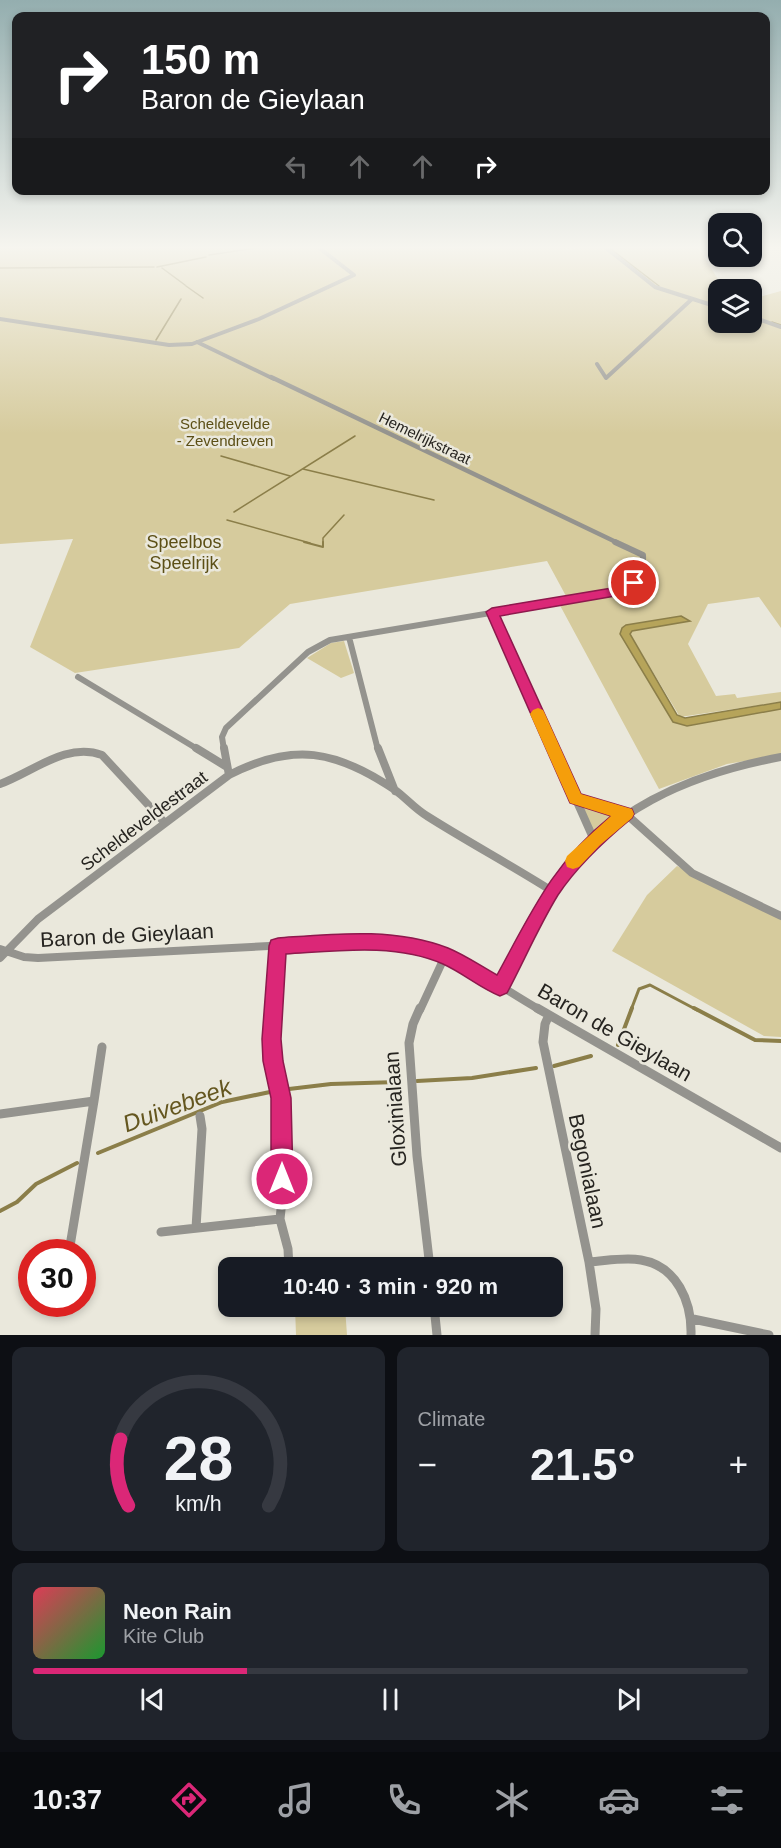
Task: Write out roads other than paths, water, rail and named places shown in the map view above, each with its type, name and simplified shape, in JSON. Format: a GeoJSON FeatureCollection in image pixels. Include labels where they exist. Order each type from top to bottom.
{"type":"FeatureCollection","features":[{"type":"Feature","properties":{"kind":"street"},"geometry":{"type":"LineString","coordinates":[[0,319],[169,345],[185,345],[280,309]]}},
{"type":"Feature","properties":{"kind":"street"},"geometry":{"type":"LineString","coordinates":[[597,364],[606,378],[681,309]]}},
{"type":"Feature","properties":{"kind":"street"},"geometry":{"type":"LineString","coordinates":[[762,320],[781,327]]}},
{"type":"Feature","properties":{"kind":"street","name":"Hemelrijkstraat"},"geometry":{"type":"LineString","coordinates":[[197,342],[643,555]]}},
{"type":"Feature","properties":{"kind":"street","name":"Scheldeveldestraat"},"geometry":{"type":"LineString","coordinates":[[2,953],[38,919],[165,823],[228,771],[222,737],[226,728],[308,652],[330,640],[349,636],[627,589],[640,576],[643,555]]}},
{"type":"Feature","properties":{"kind":"street"},"geometry":{"type":"LineString","coordinates":[[492,612],[594,840]]}},
{"type":"Feature","properties":{"kind":"street"},"geometry":{"type":"LineString","coordinates":[[349,636],[380,758],[395,791]]}},
{"type":"Feature","properties":{"kind":"street"},"geometry":{"type":"LineString","coordinates":[[78,677],[228,771],[269,756],[291,753],[315,753],[350,765],[395,791],[420,812],[552,891]]}},
{"type":"Feature","properties":{"kind":"street"},"geometry":{"type":"LineString","coordinates":[[0,784],[18,778],[68,752],[91,750],[102,756],[165,823]]}},
{"type":"Feature","properties":{"kind":"street"},"geometry":{"type":"LineString","coordinates":[[500,987],[552,891],[574,860],[594,840],[653,796],[706,773],[732,765],[781,758]]}},
{"type":"Feature","properties":{"kind":"street"},"geometry":{"type":"LineString","coordinates":[[575,799],[626,814],[684,867],[781,916]]}},
{"type":"Feature","properties":{"kind":"street","name":"Baron de Gieylaan"},"geometry":{"type":"LineString","coordinates":[[2,953],[38,958],[373,942],[398,944],[445,956],[781,1148]]}},
{"type":"Feature","properties":{"kind":"street"},"geometry":{"type":"LineString","coordinates":[[278,946],[272,1039],[273,1061],[281,1098],[282,1200],[280,1219],[288,1257]]}},
{"type":"Feature","properties":{"kind":"street","name":"Gloxinialaan"},"geometry":{"type":"LineString","coordinates":[[429,1257],[408,1060],[413,1024],[445,956]]}},
{"type":"Feature","properties":{"kind":"street","name":"Begonialaan"},"geometry":{"type":"LineString","coordinates":[[549,1015],[545,1024],[543,1042],[589,1262],[596,1309],[595,1335]]}},
{"type":"Feature","properties":{"kind":"street"},"geometry":{"type":"LineString","coordinates":[[71,1239],[102,1047]]}},
{"type":"Feature","properties":{"kind":"street"},"geometry":{"type":"LineString","coordinates":[[0,1114],[94,1101]]}},
{"type":"Feature","properties":{"kind":"street"},"geometry":{"type":"LineString","coordinates":[[196,1228],[202,1129],[200,1116]]}},
{"type":"Feature","properties":{"kind":"street"},"geometry":{"type":"LineString","coordinates":[[161,1232],[280,1219]]}},
{"type":"Feature","properties":{"kind":"street"},"geometry":{"type":"LineString","coordinates":[[589,1262],[640,1260],[656,1263],[672,1275],[685,1294],[693,1319],[691,1335]]}},
{"type":"Feature","properties":{"kind":"street"},"geometry":{"type":"LineString","coordinates":[[435,1317],[437,1335]]}},
{"type":"Feature","properties":{"kind":"street"},"geometry":{"type":"LineString","coordinates":[[693,1319],[769,1335]]}},
{"type":"Feature","properties":{"kind":"waterway"},"geometry":{"type":"LineString","coordinates":[[156,340],[175,309]]}},
{"type":"Feature","properties":{"kind":"waterway"},"geometry":{"type":"LineString","coordinates":[[772,322],[781,325]]}},
{"type":"Feature","properties":{"kind":"waterway"},"geometry":{"type":"LineString","coordinates":[[234,512],[355,436]]}},
{"type":"Feature","properties":{"kind":"waterway"},"geometry":{"type":"LineString","coordinates":[[221,456],[290,476]]}},
{"type":"Feature","properties":{"kind":"waterway"},"geometry":{"type":"LineString","coordinates":[[303,469],[434,500]]}},
{"type":"Feature","properties":{"kind":"waterway"},"geometry":{"type":"LineString","coordinates":[[304,542],[323,547],[323,538],[344,515]]}},
{"type":"Feature","properties":{"kind":"waterway"},"geometry":{"type":"LineString","coordinates":[[227,520],[310,543]]}},
{"type":"Feature","properties":{"kind":"waterway","name":"Duivebeek"},"geometry":{"type":"LineString","coordinates":[[631,1010],[639,989],[650,985],[697,1010]]}},
{"type":"Feature","properties":{"kind":"waterway","name":"Duivebeek"},"geometry":{"type":"LineString","coordinates":[[618,1045],[632,1008]]}},
{"type":"Feature","properties":{"kind":"waterway","name":"Duivebeek"},"geometry":{"type":"LineString","coordinates":[[694,1008],[755,1040],[781,1041]]}},
{"type":"Feature","properties":{"kind":"waterway","name":"Duivebeek"},"geometry":{"type":"LineString","coordinates":[[554,1066],[591,1056]]}},
{"type":"Feature","properties":{"kind":"waterway","name":"Duivebeek"},"geometry":{"type":"LineString","coordinates":[[417,1081],[472,1078],[536,1068]]}},
{"type":"Feature","properties":{"kind":"waterway","name":"Duivebeek"},"geometry":{"type":"LineString","coordinates":[[289,1089],[331,1084],[398,1082]]}},
{"type":"Feature","properties":{"kind":"waterway","name":"Duivebeek"},"geometry":{"type":"LineString","coordinates":[[98,1153],[222,1102],[270,1092]]}},
{"type":"Feature","properties":{"kind":"waterway","name":"Duivebeek"},"geometry":{"type":"LineString","coordinates":[[0,1211],[17,1202],[36,1184],[77,1163]]}},
{"type":"Feature","properties":{"kind":"park label","name":"Scheldevelde - Zevendreven"},"geometry":{"type":"Point","coordinates":[225,432]}},
{"type":"Feature","properties":{"kind":"park label","name":"Speelbos Speelrijk"},"geometry":{"type":"Point","coordinates":[184,552]}}]}
